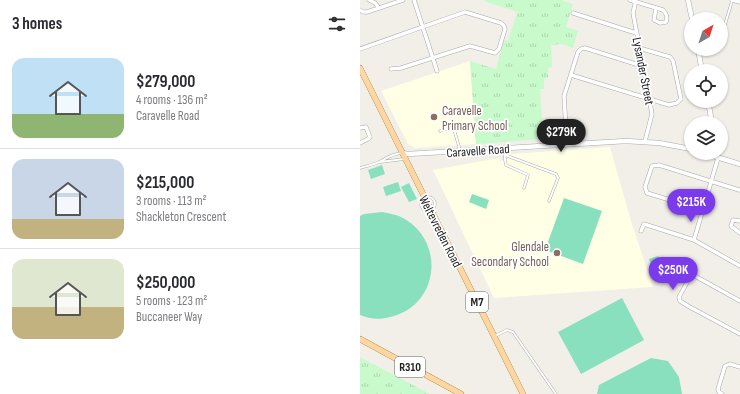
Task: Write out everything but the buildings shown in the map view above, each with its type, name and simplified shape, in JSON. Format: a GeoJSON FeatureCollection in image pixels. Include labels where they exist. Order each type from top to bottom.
{"type":"FeatureCollection","features":[{"type":"Feature","properties":{"kind":"main road","name":"Weltevreden Road"},"geometry":{"type":"LineString","coordinates":[[360,68],[405,155],[424,198],[523,394]]}},
{"type":"Feature","properties":{"kind":"main road","name":"R310"},"geometry":{"type":"LineString","coordinates":[[360,339],[461,394]]}},
{"type":"Feature","properties":{"kind":"street"},"geometry":{"type":"LineString","coordinates":[[369,0],[375,2],[379,8]]}},
{"type":"Feature","properties":{"kind":"street"},"geometry":{"type":"LineString","coordinates":[[360,10],[365,12],[402,0]]}},
{"type":"Feature","properties":{"kind":"street"},"geometry":{"type":"LineString","coordinates":[[414,0],[437,71]]}},
{"type":"Feature","properties":{"kind":"street"},"geometry":{"type":"LineString","coordinates":[[630,0],[636,1],[656,8],[665,12],[666,22],[660,23],[654,20],[653,17],[656,8]]}},
{"type":"Feature","properties":{"kind":"street"},"geometry":{"type":"LineString","coordinates":[[688,0],[691,12]]}},
{"type":"Feature","properties":{"kind":"street"},"geometry":{"type":"LineString","coordinates":[[732,0],[740,2]]}},
{"type":"Feature","properties":{"kind":"street","name":"Lysander Street"},"geometry":{"type":"LineString","coordinates":[[636,1],[632,12],[652,116],[644,141]]}},
{"type":"Feature","properties":{"kind":"street"},"geometry":{"type":"LineString","coordinates":[[360,48],[465,12],[501,23],[504,26],[499,49],[495,53],[470,46],[401,68],[391,69]]}},
{"type":"Feature","properties":{"kind":"street"},"geometry":{"type":"LineString","coordinates":[[573,13],[636,33]]}},
{"type":"Feature","properties":{"kind":"street"},"geometry":{"type":"LineString","coordinates":[[578,128],[568,129],[566,127],[564,96],[580,49],[585,48],[642,66]]}},
{"type":"Feature","properties":{"kind":"street"},"geometry":{"type":"LineString","coordinates":[[571,75],[669,105],[677,103],[681,99],[673,61],[670,57],[639,48]]}},
{"type":"Feature","properties":{"kind":"street"},"geometry":{"type":"LineString","coordinates":[[360,128],[366,127],[370,137],[368,140],[360,143]]}},
{"type":"Feature","properties":{"kind":"street","name":"Caravelle Road"},"geometry":{"type":"LineString","coordinates":[[405,155],[617,141],[644,141],[684,148]]}},
{"type":"Feature","properties":{"kind":"street"},"geometry":{"type":"LineString","coordinates":[[728,159],[740,164]]}},
{"type":"Feature","properties":{"kind":"street"},"geometry":{"type":"LineString","coordinates":[[694,240],[717,160]]}},
{"type":"Feature","properties":{"kind":"street"},"geometry":{"type":"LineString","coordinates":[[703,210],[648,193],[645,189],[652,166],[657,164],[739,190]]}},
{"type":"Feature","properties":{"kind":"street"},"geometry":{"type":"LineString","coordinates":[[740,221],[733,220],[730,225],[740,233]]}},
{"type":"Feature","properties":{"kind":"street"},"geometry":{"type":"LineString","coordinates":[[642,231],[643,225],[645,224],[694,240],[740,266]]}},
{"type":"Feature","properties":{"kind":"street"},"geometry":{"type":"LineString","coordinates":[[740,301],[694,276],[690,277],[679,297],[680,301],[688,306],[740,334]]}},
{"type":"Feature","properties":{"kind":"street"},"geometry":{"type":"LineString","coordinates":[[722,394],[718,390],[725,366],[730,364],[740,367]]}},
{"type":"Feature","properties":{"kind":"lane"},"geometry":{"type":"LineString","coordinates":[[728,14],[732,0]]}},
{"type":"Feature","properties":{"kind":"lane"},"geometry":{"type":"LineString","coordinates":[[440,131],[458,124]]}},
{"type":"Feature","properties":{"kind":"lane"},"geometry":{"type":"LineString","coordinates":[[453,126],[460,151]]}},
{"type":"Feature","properties":{"kind":"lane"},"geometry":{"type":"LineString","coordinates":[[504,148],[505,163],[507,166],[528,175],[524,188]]}},
{"type":"Feature","properties":{"kind":"lane","name":"Caravelle Road"},"geometry":{"type":"LineString","coordinates":[[380,162],[388,157],[405,155]]}},
{"type":"Feature","properties":{"kind":"lane","name":"Caravelle Road"},"geometry":{"type":"LineString","coordinates":[[360,168],[380,162],[396,161],[405,155]]}},
{"type":"Feature","properties":{"kind":"lane"},"geometry":{"type":"LineString","coordinates":[[505,155],[556,174],[558,178],[549,201]]}},
{"type":"Feature","properties":{"kind":"lane"},"geometry":{"type":"LineString","coordinates":[[494,336],[507,330],[514,333],[556,394]]}},
{"type":"Feature","properties":{"kind":"shaded area","name":"Caravelle Primary School"},"geometry":{"type":"Polygon","coordinates":[[[470,61],[476,144],[415,148],[408,144],[381,91],[470,61]]]}},
{"type":"Feature","properties":{"kind":"shaded area","name":"Glendale Secondary School"},"geometry":{"type":"Polygon","coordinates":[[[610,147],[630,218],[653,287],[494,298],[433,170],[499,158],[500,161],[507,159],[512,154],[610,147]]]}},
{"type":"Feature","properties":{"kind":"green space"},"geometry":{"type":"Polygon","coordinates":[[[484,0],[561,0],[573,4],[566,27],[578,31],[573,48],[561,44],[551,45],[552,67],[548,68],[548,78],[544,79],[544,89],[540,89],[543,139],[476,144],[470,61],[496,69],[504,40],[508,41],[517,12],[484,0]]]}},
{"type":"Feature","properties":{"kind":"green space"},"geometry":{"type":"Polygon","coordinates":[[[382,165],[385,174],[371,179],[368,170],[382,165]]]}},
{"type":"Feature","properties":{"kind":"green space"},"geometry":{"type":"Polygon","coordinates":[[[398,182],[401,191],[386,196],[383,187],[398,182]]]}},
{"type":"Feature","properties":{"kind":"green space"},"geometry":{"type":"Polygon","coordinates":[[[409,183],[417,199],[409,202],[401,187],[409,183]]]}},
{"type":"Feature","properties":{"kind":"green space"},"geometry":{"type":"Polygon","coordinates":[[[472,194],[489,200],[486,209],[469,202],[472,194]]]}},
{"type":"Feature","properties":{"kind":"green space"},"geometry":{"type":"Polygon","coordinates":[[[564,198],[602,211],[583,264],[545,250],[564,198]]]}},
{"type":"Feature","properties":{"kind":"green space"},"geometry":{"type":"Polygon","coordinates":[[[382,212],[399,216],[414,226],[425,240],[430,255],[431,271],[427,286],[419,300],[407,310],[390,317],[375,319],[360,315],[360,216],[364,214],[382,212]]]}},
{"type":"Feature","properties":{"kind":"green space"},"geometry":{"type":"Polygon","coordinates":[[[658,256],[662,267],[653,270],[649,259],[658,256]]]}},
{"type":"Feature","properties":{"kind":"green space"},"geometry":{"type":"Polygon","coordinates":[[[622,298],[644,340],[581,374],[558,332],[622,298]]]}},
{"type":"Feature","properties":{"kind":"green space"},"geometry":{"type":"Polygon","coordinates":[[[360,357],[430,394],[360,394],[360,357]]]}},
{"type":"Feature","properties":{"kind":"green space"},"geometry":{"type":"Polygon","coordinates":[[[651,358],[668,361],[679,377],[682,394],[597,394],[599,385],[651,358]]]}},
{"type":"Feature","properties":{"kind":"place","name":"Caravelle Primary School"},"geometry":{"type":"Point","coordinates":[434,117]}},
{"type":"Feature","properties":{"kind":"place","name":"Glendale Secondary School"},"geometry":{"type":"Point","coordinates":[557,253]}}]}
